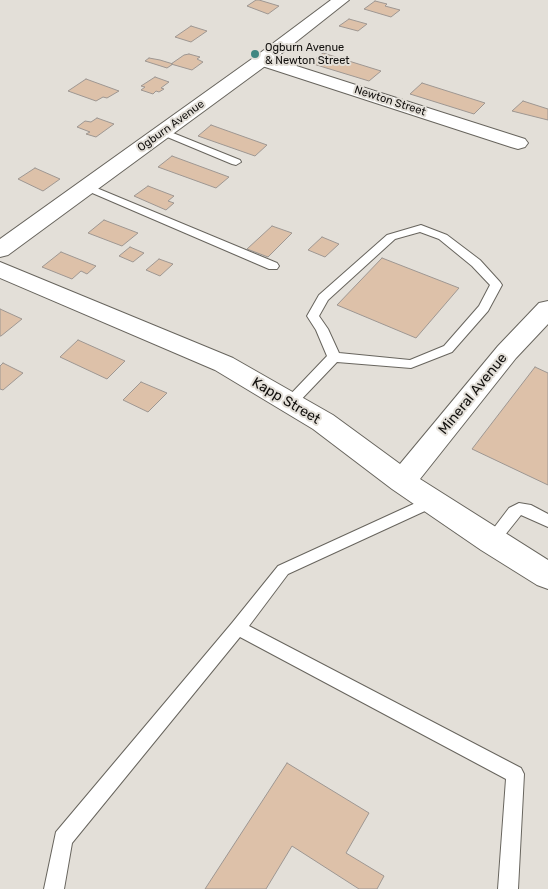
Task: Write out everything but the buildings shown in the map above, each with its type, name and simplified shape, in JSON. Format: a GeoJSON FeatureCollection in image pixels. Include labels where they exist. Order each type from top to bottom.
{"type":"FeatureCollection","features":[{"type":"Feature","properties":{"kind":"street","name":"Ogburn Avenue"},"geometry":{"type":"LineString","coordinates":[[0,250],[262,60],[341,0]]}},
{"type":"Feature","properties":{"kind":"street","name":"Newton Street"},"geometry":{"type":"LineString","coordinates":[[262,60],[518,143]]}},
{"type":"Feature","properties":{"kind":"street","name":"Kapp Street"},"geometry":{"type":"LineString","coordinates":[[0,269],[224,364],[323,422],[402,481],[492,542],[548,576]]}},
{"type":"Feature","properties":{"kind":"street","name":"Mineral Avenue"},"geometry":{"type":"LineString","coordinates":[[402,481],[506,352],[548,309]]}},
{"type":"Feature","properties":{"kind":"lane"},"geometry":{"type":"LineString","coordinates":[[163,132],[236,162]]}},
{"type":"Feature","properties":{"kind":"lane"},"geometry":{"type":"LineString","coordinates":[[86,187],[273,266]]}},
{"type":"Feature","properties":{"kind":"lane"},"geometry":{"type":"LineString","coordinates":[[421,228],[443,237],[476,263],[496,285],[484,308],[448,349],[411,364],[334,357],[322,329],[313,316],[323,298],[391,237],[421,228]]}},
{"type":"Feature","properties":{"kind":"lane"},"geometry":{"type":"LineString","coordinates":[[290,403],[334,357]]}},
{"type":"Feature","properties":{"kind":"lane"},"geometry":{"type":"LineString","coordinates":[[54,889],[63,839],[238,628],[283,570],[433,501]]}},
{"type":"Feature","properties":{"kind":"lane"},"geometry":{"type":"LineString","coordinates":[[492,542],[514,512],[519,509],[526,509],[548,521]]}},
{"type":"Feature","properties":{"kind":"lane"},"geometry":{"type":"LineString","coordinates":[[238,628],[514,774],[508,889]]}},
{"type":"Feature","properties":{"kind":"place","name":"Ogburn Avenue & Newton Street"},"geometry":{"type":"Point","coordinates":[255,54]}}]}
